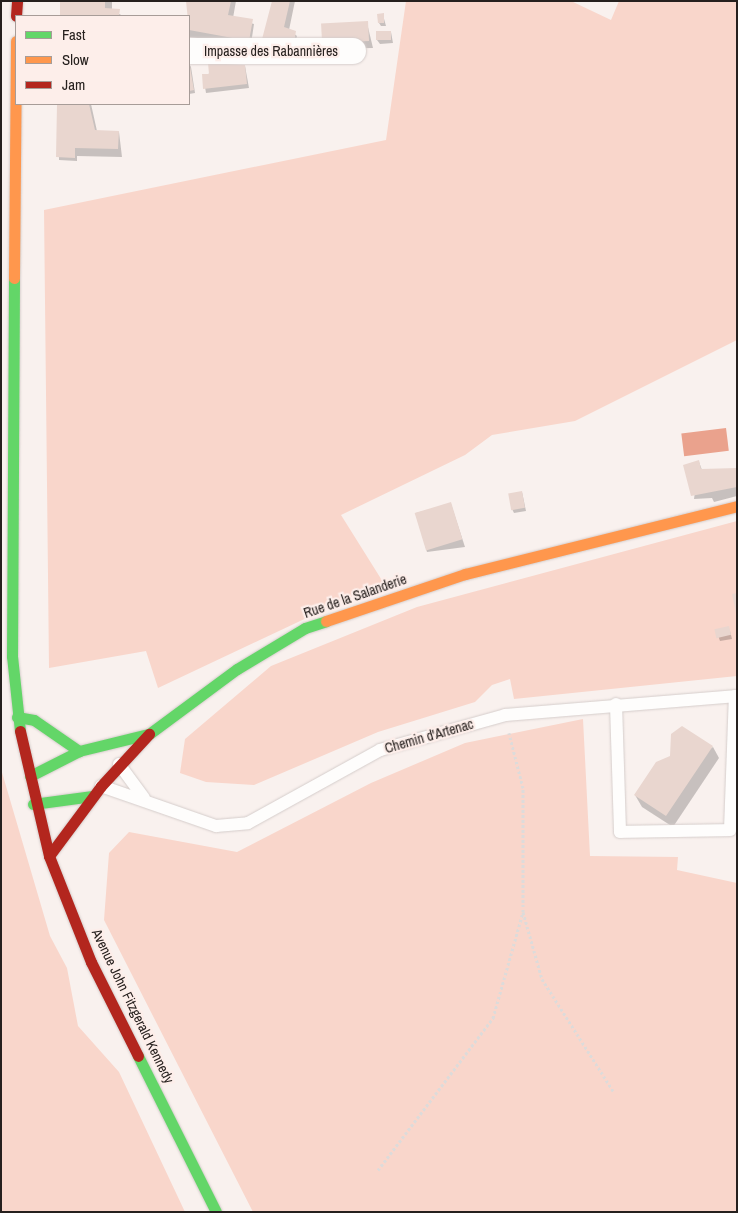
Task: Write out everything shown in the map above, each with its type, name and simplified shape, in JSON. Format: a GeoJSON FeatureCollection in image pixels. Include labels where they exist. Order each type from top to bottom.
{"type":"FeatureCollection","features":[{"type":"Feature","properties":{"kind":"main road"},"geometry":{"type":"LineString","coordinates":[[16,15],[17,1]]}},
{"type":"Feature","properties":{"kind":"main road"},"geometry":{"type":"LineString","coordinates":[[15,72],[8,226],[12,656],[17,717],[30,776],[79,751],[34,720],[17,717]]}},
{"type":"Feature","properties":{"kind":"main road","name":"Rue de la Salanderie"},"geometry":{"type":"LineString","coordinates":[[79,751],[104,748],[149,734],[237,669],[306,628],[465,574],[737,506]]}},
{"type":"Feature","properties":{"kind":"main road"},"geometry":{"type":"LineString","coordinates":[[48,856],[92,796],[122,767],[149,734]]}},
{"type":"Feature","properties":{"kind":"main road","name":"Avenue John Fitzgerald Kennedy"},"geometry":{"type":"LineString","coordinates":[[30,776],[33,804],[48,856],[91,962],[180,1135],[216,1212]]}},
{"type":"Feature","properties":{"kind":"main road"},"geometry":{"type":"LineString","coordinates":[[33,804],[92,796]]}},
{"type":"Feature","properties":{"kind":"main road","name":"Avenue John Fitzgerald Kennedy"},"geometry":{"type":"LineString","coordinates":[[180,1135],[202,1212]]}},
{"type":"Feature","properties":{"kind":"street","name":"Impasse des Rabannières"},"geometry":{"type":"LineString","coordinates":[[190,51],[353,51]]}},
{"type":"Feature","properties":{"kind":"lane","name":"Chemin d'Artenac"},"geometry":{"type":"LineString","coordinates":[[101,786],[144,798],[216,826],[248,823],[380,750],[505,715],[616,704],[736,696]]}},
{"type":"Feature","properties":{"kind":"lane"},"geometry":{"type":"LineString","coordinates":[[616,704],[620,832],[730,830],[736,696]]}},
{"type":"Feature","properties":{"kind":"lane"},"geometry":{"type":"LineString","coordinates":[[104,748],[122,767],[144,798]]}},
{"type":"Feature","properties":{"kind":"path"},"geometry":{"type":"LineString","coordinates":[[378,1170],[493,1018],[523,912],[523,788],[505,715]]}},
{"type":"Feature","properties":{"kind":"path"},"geometry":{"type":"LineString","coordinates":[[523,912],[542,979],[614,1091]]}},
{"type":"Feature","properties":{"kind":"shaded area"},"geometry":{"type":"Polygon","coordinates":[[[406,1],[571,1],[611,20],[619,1],[737,1],[737,340],[575,421],[492,435],[465,455],[341,515],[383,582],[158,688],[146,651],[49,668],[44,210],[386,140],[406,1]]]}},
{"type":"Feature","properties":{"kind":"shaded area"},"geometry":{"type":"Polygon","coordinates":[[[726,428],[729,451],[684,456],[681,433],[726,428]]]}},
{"type":"Feature","properties":{"kind":"shaded area"},"geometry":{"type":"Polygon","coordinates":[[[737,521],[737,676],[514,699],[510,679],[492,685],[475,702],[378,732],[254,785],[206,782],[180,773],[185,739],[271,666],[417,607],[737,521]]]}},
{"type":"Feature","properties":{"kind":"shaded area"},"geometry":{"type":"Polygon","coordinates":[[[583,719],[590,856],[678,857],[677,870],[737,883],[737,1212],[253,1212],[104,920],[109,853],[129,832],[237,852],[371,783],[465,743],[583,719]]]}},
{"type":"Feature","properties":{"kind":"shaded area"},"geometry":{"type":"Polygon","coordinates":[[[1,769],[50,936],[67,968],[78,1026],[119,1072],[185,1212],[1,1212],[1,769]]]}},
{"type":"Feature","properties":{"kind":"building"},"geometry":{"type":"Polygon","coordinates":[[[60,1],[105,1],[105,8],[120,9],[119,15],[60,15],[60,1]]]}},
{"type":"Feature","properties":{"kind":"building"},"geometry":{"type":"Polygon","coordinates":[[[186,1],[231,1],[228,15],[253,19],[249,41],[190,30],[190,15],[187,15],[186,1]]]}},
{"type":"Feature","properties":{"kind":"building"},"geometry":{"type":"Polygon","coordinates":[[[272,1],[290,1],[284,27],[296,31],[294,43],[261,43],[272,1]]]}},
{"type":"Feature","properties":{"kind":"building"},"geometry":{"type":"Polygon","coordinates":[[[384,13],[384,23],[378,23],[377,14],[384,13]]]}},
{"type":"Feature","properties":{"kind":"building"},"geometry":{"type":"Polygon","coordinates":[[[368,21],[369,41],[322,43],[321,23],[368,21]]]}},
{"type":"Feature","properties":{"kind":"building"},"geometry":{"type":"Polygon","coordinates":[[[376,31],[391,31],[391,40],[376,40],[376,31]]]}},
{"type":"Feature","properties":{"kind":"building"},"geometry":{"type":"Polygon","coordinates":[[[208,63],[245,65],[247,84],[203,89],[202,74],[209,74],[208,63]]]}},
{"type":"Feature","properties":{"kind":"building"},"geometry":{"type":"Polygon","coordinates":[[[190,67],[194,90],[190,91],[190,67]]]}},
{"type":"Feature","properties":{"kind":"building"},"geometry":{"type":"Polygon","coordinates":[[[57,105],[89,105],[95,130],[119,131],[118,149],[75,148],[75,158],[56,157],[57,105]]]}},
{"type":"Feature","properties":{"kind":"building"},"geometry":{"type":"Polygon","coordinates":[[[699,460],[701,469],[737,468],[737,487],[691,496],[683,465],[699,460]]]}},
{"type":"Feature","properties":{"kind":"building"},"geometry":{"type":"Polygon","coordinates":[[[522,491],[525,508],[511,510],[508,493],[522,491]]]}},
{"type":"Feature","properties":{"kind":"building"},"geometry":{"type":"Polygon","coordinates":[[[451,502],[462,539],[426,550],[415,513],[451,502]]]}},
{"type":"Feature","properties":{"kind":"building"},"geometry":{"type":"Polygon","coordinates":[[[737,593],[737,613],[736,613],[732,594],[737,593]]]}},
{"type":"Feature","properties":{"kind":"building"},"geometry":{"type":"Polygon","coordinates":[[[729,626],[731,635],[716,638],[714,629],[729,626]]]}},
{"type":"Feature","properties":{"kind":"building"},"geometry":{"type":"Polygon","coordinates":[[[682,726],[713,746],[666,816],[634,795],[656,762],[670,756],[671,734],[682,726]]]}},
{"type":"Feature","properties":{"kind":"traffic: fast"},"geometry":{"type":"LineString","coordinates":[[14,278],[12,656],[20,731]]}},
{"type":"Feature","properties":{"kind":"traffic: fast"},"geometry":{"type":"LineString","coordinates":[[30,776],[79,751],[149,734],[237,669],[305,628],[326,621]]}},
{"type":"Feature","properties":{"kind":"traffic: fast"},"geometry":{"type":"LineString","coordinates":[[17,717],[34,720],[79,751]]}},
{"type":"Feature","properties":{"kind":"traffic: fast"},"geometry":{"type":"LineString","coordinates":[[33,804],[92,796]]}},
{"type":"Feature","properties":{"kind":"traffic: fast"},"geometry":{"type":"LineString","coordinates":[[138,1056],[216,1212]]}},
{"type":"Feature","properties":{"kind":"traffic: slow"},"geometry":{"type":"LineString","coordinates":[[14,278],[15,105]]}},
{"type":"Feature","properties":{"kind":"traffic: slow"},"geometry":{"type":"LineString","coordinates":[[326,621],[465,574],[737,506]]}},
{"type":"Feature","properties":{"kind":"traffic: jam"},"geometry":{"type":"LineString","coordinates":[[16,15],[17,1]]}},
{"type":"Feature","properties":{"kind":"traffic: jam"},"geometry":{"type":"LineString","coordinates":[[20,731],[49,856],[91,962],[138,1056]]}},
{"type":"Feature","properties":{"kind":"traffic: jam"},"geometry":{"type":"LineString","coordinates":[[49,856],[101,786],[149,734]]}}]}
